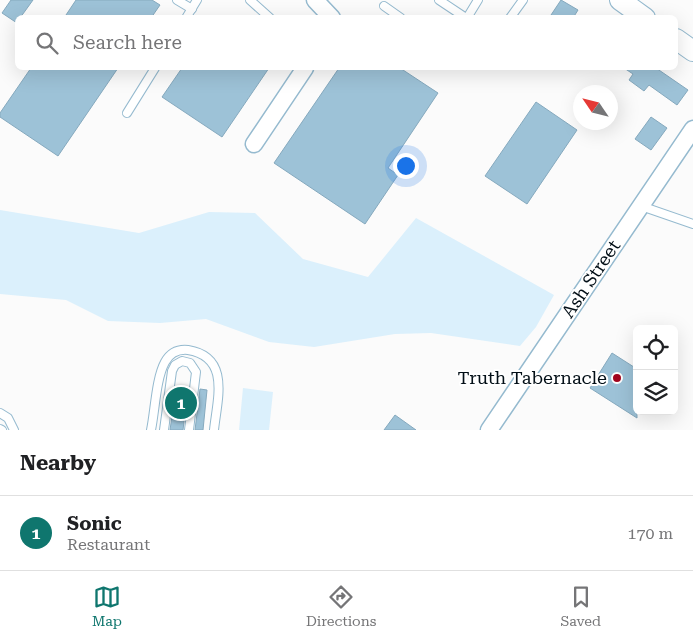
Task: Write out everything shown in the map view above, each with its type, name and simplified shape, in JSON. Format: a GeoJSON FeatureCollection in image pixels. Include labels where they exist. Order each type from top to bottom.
{"type":"FeatureCollection","features":[{"type":"Feature","properties":{"kind":"street"},"geometry":{"type":"LineString","coordinates":[[315,0],[329,15]]}},
{"type":"Feature","properties":{"kind":"street"},"geometry":{"type":"LineString","coordinates":[[620,0],[641,15]]}},
{"type":"Feature","properties":{"kind":"street"},"geometry":{"type":"LineString","coordinates":[[678,40],[693,51]]}},
{"type":"Feature","properties":{"kind":"street"},"geometry":{"type":"LineString","coordinates":[[254,144],[304,70]]}},
{"type":"Feature","properties":{"kind":"street","name":"Ash Street"},"geometry":{"type":"LineString","coordinates":[[488,430],[693,129]]}},
{"type":"Feature","properties":{"kind":"lane"},"geometry":{"type":"LineString","coordinates":[[177,0],[192,9]]}},
{"type":"Feature","properties":{"kind":"lane"},"geometry":{"type":"LineString","coordinates":[[188,15],[197,0]]}},
{"type":"Feature","properties":{"kind":"lane"},"geometry":{"type":"LineString","coordinates":[[250,0],[267,15]]}},
{"type":"Feature","properties":{"kind":"lane"},"geometry":{"type":"LineString","coordinates":[[439,0],[462,15]]}},
{"type":"Feature","properties":{"kind":"lane"},"geometry":{"type":"LineString","coordinates":[[468,15],[478,0]]}},
{"type":"Feature","properties":{"kind":"lane"},"geometry":{"type":"LineString","coordinates":[[512,15],[523,0]]}},
{"type":"Feature","properties":{"kind":"lane"},"geometry":{"type":"LineString","coordinates":[[384,6],[397,15]]}},
{"type":"Feature","properties":{"kind":"lane"},"geometry":{"type":"LineString","coordinates":[[127,113],[154,70]]}},
{"type":"Feature","properties":{"kind":"lane"},"geometry":{"type":"LineString","coordinates":[[641,206],[693,224]]}},
{"type":"Feature","properties":{"kind":"lane"},"geometry":{"type":"LineString","coordinates":[[151,430],[162,369],[170,355],[181,350],[198,353],[212,364],[218,372],[220,381],[214,430]]}},
{"type":"Feature","properties":{"kind":"lane"},"geometry":{"type":"LineString","coordinates":[[164,430],[172,371],[175,365],[182,361],[190,363],[196,372],[189,430]]}},
{"type":"Feature","properties":{"kind":"lane"},"geometry":{"type":"LineString","coordinates":[[0,412],[8,418],[14,430]]}},
{"type":"Feature","properties":{"kind":"shaded area"},"geometry":{"type":"Polygon","coordinates":[[[0,210],[139,233],[209,212],[255,213],[303,259],[368,277],[416,218],[554,295],[536,327],[520,346],[431,333],[395,334],[314,347],[269,342],[206,319],[160,323],[108,321],[66,300],[0,294],[0,210]]]}},
{"type":"Feature","properties":{"kind":"shaded area"},"geometry":{"type":"Polygon","coordinates":[[[243,388],[273,392],[269,430],[239,430],[243,388]]]}},
{"type":"Feature","properties":{"kind":"building"},"geometry":{"type":"Polygon","coordinates":[[[11,0],[33,0],[22,15],[15,15],[15,22],[2,13],[11,0]]]}},
{"type":"Feature","properties":{"kind":"building"},"geometry":{"type":"Polygon","coordinates":[[[76,0],[152,0],[160,5],[153,15],[66,15],[76,0]]]}},
{"type":"Feature","properties":{"kind":"building"},"geometry":{"type":"Polygon","coordinates":[[[561,0],[578,10],[575,15],[551,15],[561,0]]]}},
{"type":"Feature","properties":{"kind":"building"},"geometry":{"type":"Polygon","coordinates":[[[30,70],[117,70],[58,156],[0,117],[0,113],[30,70]]]}},
{"type":"Feature","properties":{"kind":"building"},"geometry":{"type":"Polygon","coordinates":[[[181,70],[268,70],[222,137],[162,97],[181,70]]]}},
{"type":"Feature","properties":{"kind":"building"},"geometry":{"type":"Polygon","coordinates":[[[338,70],[403,70],[438,93],[388,168],[398,175],[365,224],[274,163],[338,70]]]}},
{"type":"Feature","properties":{"kind":"building"},"geometry":{"type":"Polygon","coordinates":[[[627,70],[659,70],[688,90],[677,105],[649,85],[644,91],[629,80],[633,74],[627,70]]]}},
{"type":"Feature","properties":{"kind":"building"},"geometry":{"type":"Polygon","coordinates":[[[536,102],[573,127],[573,130],[577,130],[527,204],[485,176],[536,102]]]}},
{"type":"Feature","properties":{"kind":"building"},"geometry":{"type":"Polygon","coordinates":[[[651,117],[667,128],[651,150],[635,139],[651,117]]]}},
{"type":"Feature","properties":{"kind":"building","name":"Truth Tabernacle"},"geometry":{"type":"Polygon","coordinates":[[[612,353],[633,366],[633,415],[637,415],[637,418],[590,388],[612,353]]]}},
{"type":"Feature","properties":{"kind":"building"},"geometry":{"type":"Polygon","coordinates":[[[176,388],[188,388],[183,430],[170,430],[176,388]]]}},
{"type":"Feature","properties":{"kind":"building"},"geometry":{"type":"Polygon","coordinates":[[[200,389],[207,390],[203,430],[195,430],[200,389]]]}},
{"type":"Feature","properties":{"kind":"building"},"geometry":{"type":"Polygon","coordinates":[[[395,415],[416,430],[384,430],[395,415]]]}},
{"type":"Feature","properties":{"kind":"place","name":"Truth Tabernacle"},"geometry":{"type":"Point","coordinates":[617,378]}},
{"type":"Feature","properties":{"kind":"place","name":"Sonic"},"geometry":{"type":"Point","coordinates":[181,403]}}]}
